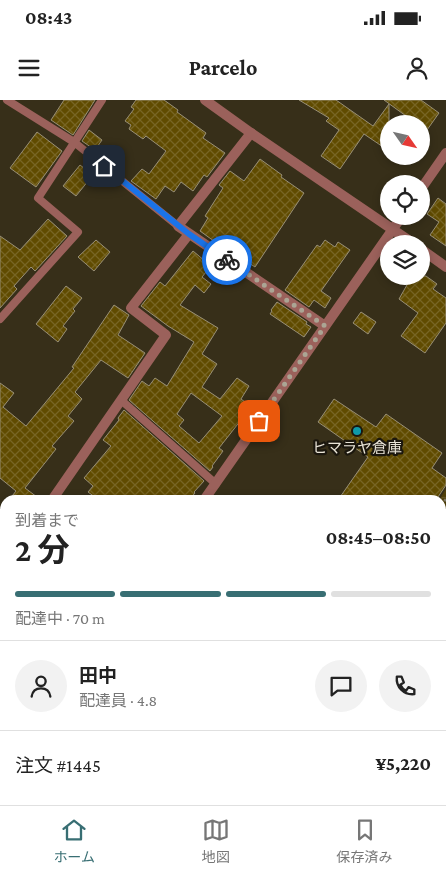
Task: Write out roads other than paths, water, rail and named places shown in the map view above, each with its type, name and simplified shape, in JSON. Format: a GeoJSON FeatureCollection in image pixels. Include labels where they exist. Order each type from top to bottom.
{"type":"FeatureCollection","features":[{"type":"Feature","properties":{"kind":"street"},"geometry":{"type":"LineString","coordinates":[[205,100],[402,235]]}},
{"type":"Feature","properties":{"kind":"street"},"geometry":{"type":"LineString","coordinates":[[251,133],[178,226],[325,326]]}},
{"type":"Feature","properties":{"kind":"street"},"geometry":{"type":"LineString","coordinates":[[430,176],[446,153]]}},
{"type":"Feature","properties":{"kind":"street"},"geometry":{"type":"LineString","coordinates":[[208,495],[396,225]]}},
{"type":"Feature","properties":{"kind":"street"},"geometry":{"type":"LineString","coordinates":[[55,495],[166,335],[131,308],[189,234]]}},
{"type":"Feature","properties":{"kind":"street"},"geometry":{"type":"LineString","coordinates":[[430,255],[446,266]]}},
{"type":"Feature","properties":{"kind":"lane"},"geometry":{"type":"LineString","coordinates":[[7,100],[74,142],[178,226]]}},
{"type":"Feature","properties":{"kind":"lane"},"geometry":{"type":"LineString","coordinates":[[0,319],[78,232],[38,198],[102,100]]}},
{"type":"Feature","properties":{"kind":"lane"},"geometry":{"type":"LineString","coordinates":[[121,400],[216,484]]}},
{"type":"Feature","properties":{"kind":"place","name":"ヒマラヤ倉庫"},"geometry":{"type":"Point","coordinates":[357,431]}}]}
